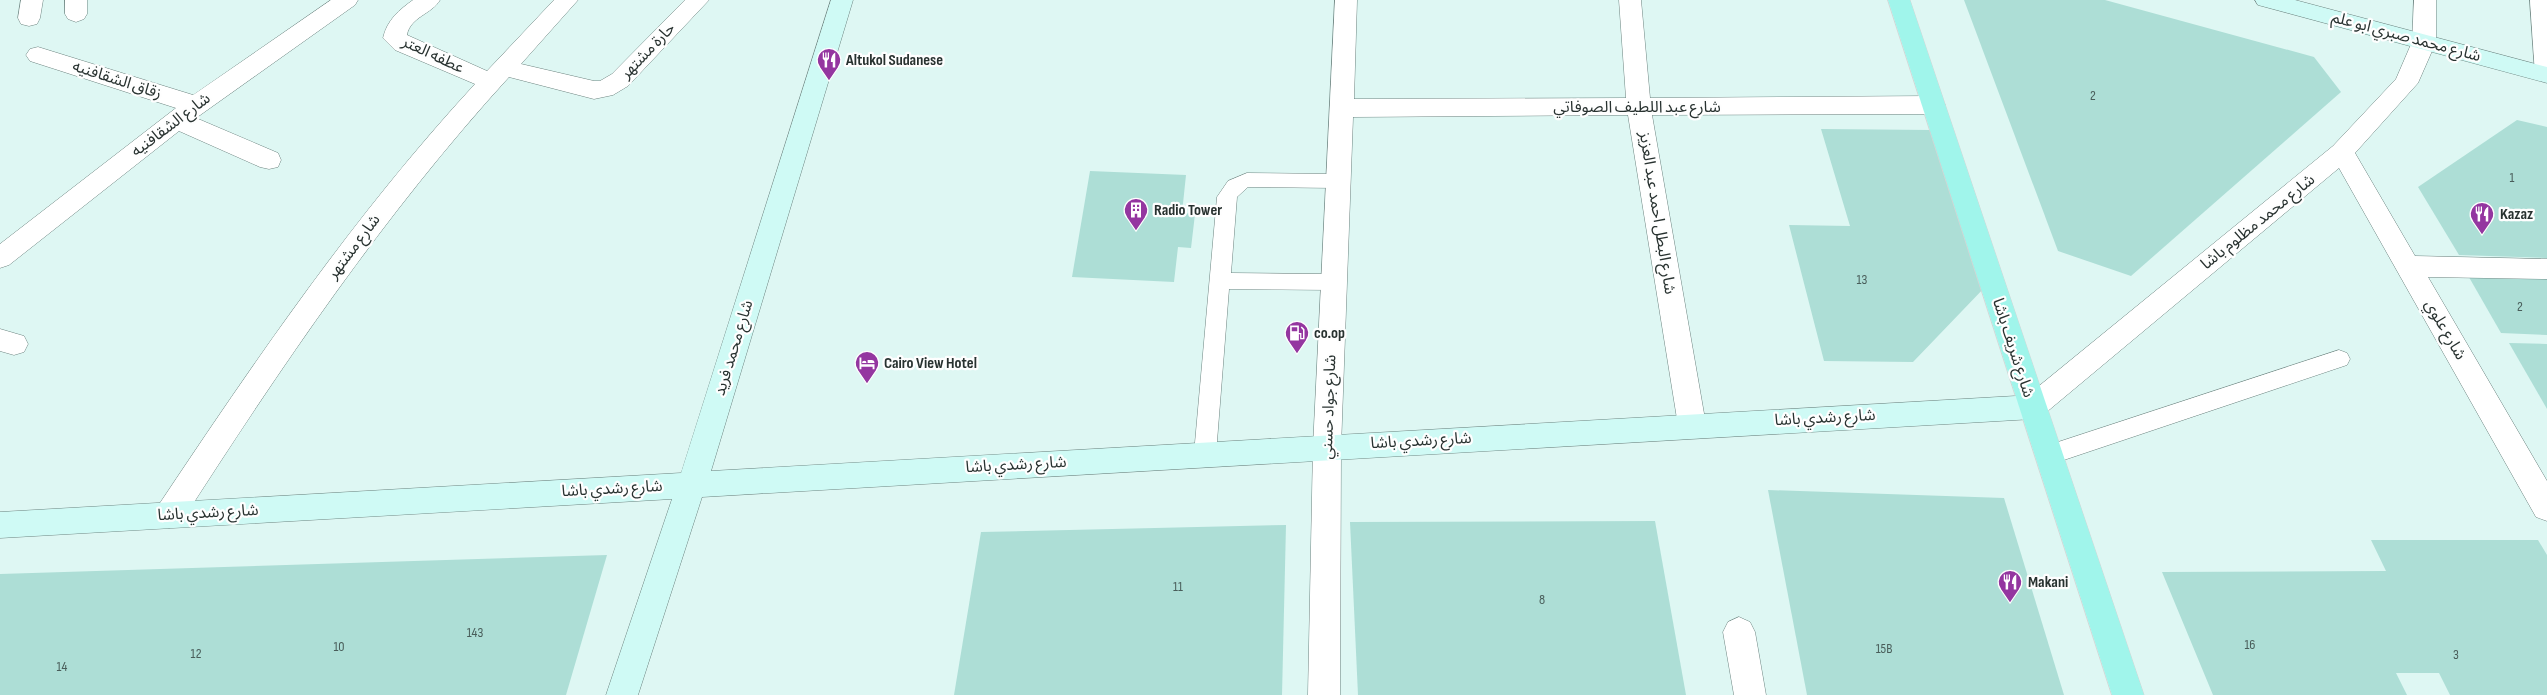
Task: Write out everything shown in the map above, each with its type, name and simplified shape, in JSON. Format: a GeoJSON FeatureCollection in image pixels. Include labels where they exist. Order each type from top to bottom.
{"type":"FeatureCollection","features":[{"type":"Feature","properties":{"kind":"main road","name":"شارع شريف باشا"},"geometry":{"type":"LineString","coordinates":[[1899,0],[2128,695]]}},
{"type":"Feature","properties":{"kind":"street","name":"شارع الشقافنيه"},"geometry":{"type":"LineString","coordinates":[[0,258],[196,105],[347,0]]}},
{"type":"Feature","properties":{"kind":"street","name":"عطفه العتر"},"geometry":{"type":"LineString","coordinates":[[429,0],[402,20],[396,30],[395,38],[403,44],[498,75]]}},
{"type":"Feature","properties":{"kind":"street","name":"شارع مشتهر"},"geometry":{"type":"LineString","coordinates":[[169,516],[230,421],[330,279],[438,141],[567,0]]}},
{"type":"Feature","properties":{"kind":"street","name":"حارة مشتهر"},"geometry":{"type":"LineString","coordinates":[[498,75],[594,90],[605,89],[620,80],[698,0]]}},
{"type":"Feature","properties":{"kind":"street","name":"شارع محمد فريد"},"geometry":{"type":"LineString","coordinates":[[622,695],[692,484],[842,0]]}},
{"type":"Feature","properties":{"kind":"street","name":"شارع جواد حسني"},"geometry":{"type":"LineString","coordinates":[[1324,695],[1327,447],[1346,0]]}},
{"type":"Feature","properties":{"kind":"street","name":"شارع البطل احمد عبد العزيز"},"geometry":{"type":"LineString","coordinates":[[1630,0],[1639,107],[1692,425]]}},
{"type":"Feature","properties":{"kind":"street","name":"شارع محمد صبري ابو علم"},"geometry":{"type":"LineString","coordinates":[[2266,0],[2546,74]]}},
{"type":"Feature","properties":{"kind":"street","name":"شارع محمد مظلوم باشا"},"geometry":{"type":"LineString","coordinates":[[2033,407],[2342,152],[2406,82],[2424,42],[2425,0]]}},
{"type":"Feature","properties":{"kind":"street","name":"زقاق الشقافنيه"},"geometry":{"type":"LineString","coordinates":[[38,55],[196,105]]}},
{"type":"Feature","properties":{"kind":"street","name":"شارع عبد اللطيف الصوفاتي"},"geometry":{"type":"LineString","coordinates":[[1341,108],[1933,105]]}},
{"type":"Feature","properties":{"kind":"street"},"geometry":{"type":"LineString","coordinates":[[177,120],[270,160]]}},
{"type":"Feature","properties":{"kind":"street","name":"شارع علوي"},"geometry":{"type":"LineString","coordinates":[[2342,152],[2547,508]]}},
{"type":"Feature","properties":{"kind":"street"},"geometry":{"type":"LineString","coordinates":[[2408,266],[2547,269]]}},
{"type":"Feature","properties":{"kind":"street","name":"شارع رشدي باشا"},"geometry":{"type":"LineString","coordinates":[[0,525],[1692,425],[2033,407]]}},
{"type":"Feature","properties":{"kind":"street"},"geometry":{"type":"LineString","coordinates":[[1739,632],[1750,695]]}},
{"type":"Feature","properties":{"kind":"lane"},"geometry":{"type":"LineString","coordinates":[[2546,74],[2539,0],[2547,2]]}},
{"type":"Feature","properties":{"kind":"lane"},"geometry":{"type":"LineString","coordinates":[[1206,454],[1227,197],[1231,188],[1238,182],[1247,180],[1338,181]]}},
{"type":"Feature","properties":{"kind":"lane"},"geometry":{"type":"LineString","coordinates":[[1220,281],[1334,282]]}},
{"type":"Feature","properties":{"kind":"lane"},"geometry":{"type":"LineString","coordinates":[[2049,455],[2339,359]]}},
{"type":"Feature","properties":{"kind":"building"},"geometry":{"type":"Polygon","coordinates":[[[1964,0],[2105,0],[2314,57],[2341,92],[2131,276],[2058,251],[1964,0]]]}},
{"type":"Feature","properties":{"kind":"building"},"geometry":{"type":"Polygon","coordinates":[[[2517,120],[2547,127],[2547,258],[2459,255],[2418,187],[2517,120]]]}},
{"type":"Feature","properties":{"kind":"building"},"geometry":{"type":"Polygon","coordinates":[[[1821,129],[1931,130],[1986,286],[1913,362],[1824,361],[1789,225],[1850,226],[1821,129]]]}},
{"type":"Feature","properties":{"kind":"building","name":"Radio Tower"},"geometry":{"type":"Polygon","coordinates":[[[1090,171],[1186,175],[1182,213],[1195,214],[1191,248],[1178,247],[1174,282],[1072,277],[1090,171]]]}},
{"type":"Feature","properties":{"kind":"building"},"geometry":{"type":"Polygon","coordinates":[[[2466,272],[2547,275],[2547,335],[2501,333],[2466,272]]]}},
{"type":"Feature","properties":{"kind":"building"},"geometry":{"type":"Polygon","coordinates":[[[2509,343],[2547,344],[2547,409],[2509,343]]]}},
{"type":"Feature","properties":{"kind":"building"},"geometry":{"type":"Polygon","coordinates":[[[1768,490],[2004,498],[2064,695],[1807,695],[1768,490]]]}},
{"type":"Feature","properties":{"kind":"building"},"geometry":{"type":"Polygon","coordinates":[[[1655,521],[1686,695],[1358,695],[1350,522],[1655,521]]]}},
{"type":"Feature","properties":{"kind":"building"},"geometry":{"type":"Polygon","coordinates":[[[1286,525],[1282,695],[954,695],[981,532],[1286,525]]]}},
{"type":"Feature","properties":{"kind":"building"},"geometry":{"type":"Polygon","coordinates":[[[2371,540],[2538,540],[2547,555],[2547,695],[2450,695],[2439,673],[2396,673],[2407,695],[2213,695],[2162,572],[2386,571],[2371,540]]]}},
{"type":"Feature","properties":{"kind":"building"},"geometry":{"type":"Polygon","coordinates":[[[607,555],[566,695],[0,695],[0,574],[607,555]]]}},
{"type":"Feature","properties":{"kind":"place","name":"Altukol Sudanese"},"geometry":{"type":"Point","coordinates":[829,81]}},
{"type":"Feature","properties":{"kind":"place","name":"Radio Tower"},"geometry":{"type":"Point","coordinates":[1136,231]}},
{"type":"Feature","properties":{"kind":"place","name":"Kazaz"},"geometry":{"type":"Point","coordinates":[2482,235]}},
{"type":"Feature","properties":{"kind":"place","name":"co.op"},"geometry":{"type":"Point","coordinates":[1297,354]}},
{"type":"Feature","properties":{"kind":"place","name":"Cairo View Hotel"},"geometry":{"type":"Point","coordinates":[867,384]}},
{"type":"Feature","properties":{"kind":"place","name":"Makani"},"geometry":{"type":"Point","coordinates":[2010,603]}}]}
